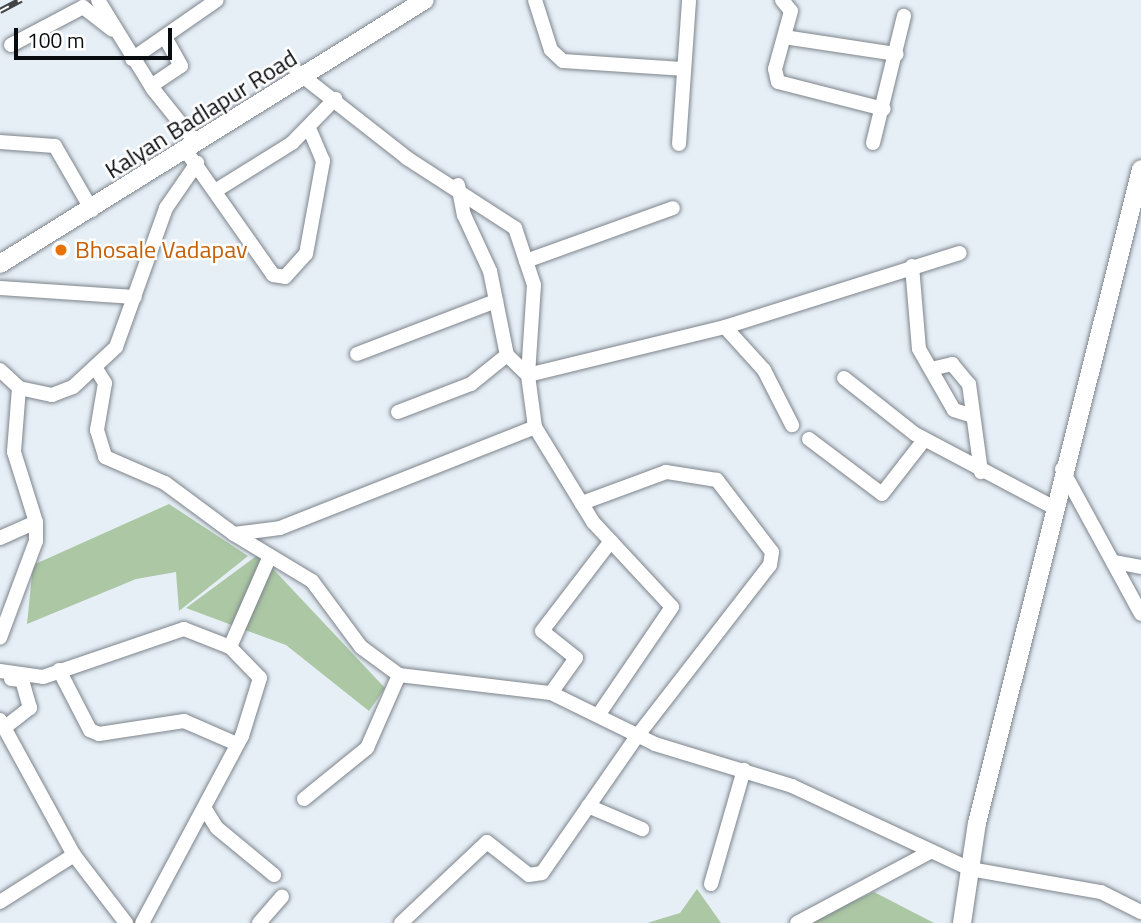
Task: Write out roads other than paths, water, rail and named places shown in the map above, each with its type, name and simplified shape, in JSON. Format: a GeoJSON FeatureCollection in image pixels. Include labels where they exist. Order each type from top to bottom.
{"type":"FeatureCollection","features":[{"type":"Feature","properties":{"kind":"main road"},"geometry":{"type":"LineString","coordinates":[[301,74],[407,0]]}},
{"type":"Feature","properties":{"kind":"main road","name":"Kalyan Badlapur Road"},"geometry":{"type":"LineString","coordinates":[[5,254],[193,148],[301,74],[425,0]]}},
{"type":"Feature","properties":{"kind":"main road"},"geometry":{"type":"LineString","coordinates":[[962,923],[970,869],[1053,506],[1141,169]]}},
{"type":"Feature","properties":{"kind":"street"},"geometry":{"type":"LineString","coordinates":[[98,0],[132,59],[193,148],[215,191],[273,275],[285,276],[306,254],[323,161],[309,128]]}},
{"type":"Feature","properties":{"kind":"street"},"geometry":{"type":"LineString","coordinates":[[107,0],[117,17],[114,27]]}},
{"type":"Feature","properties":{"kind":"street"},"geometry":{"type":"LineString","coordinates":[[132,59],[217,0]]}},
{"type":"Feature","properties":{"kind":"street"},"geometry":{"type":"LineString","coordinates":[[535,0],[551,50],[563,61],[682,69]]}},
{"type":"Feature","properties":{"kind":"street"},"geometry":{"type":"LineString","coordinates":[[678,144],[689,0]]}},
{"type":"Feature","properties":{"kind":"street"},"geometry":{"type":"LineString","coordinates":[[789,2],[778,82],[884,109]]}},
{"type":"Feature","properties":{"kind":"street"},"geometry":{"type":"LineString","coordinates":[[11,45],[83,7],[114,27]]}},
{"type":"Feature","properties":{"kind":"street"},"geometry":{"type":"LineString","coordinates":[[873,143],[884,109],[904,16]]}},
{"type":"Feature","properties":{"kind":"street"},"geometry":{"type":"LineString","coordinates":[[151,86],[180,65],[164,37]]}},
{"type":"Feature","properties":{"kind":"street"},"geometry":{"type":"LineString","coordinates":[[784,37],[897,54]]}},
{"type":"Feature","properties":{"kind":"street"},"geometry":{"type":"LineString","coordinates":[[301,74],[407,158],[458,185],[515,228],[534,285],[528,375],[534,427],[582,503],[611,541],[672,607],[599,714]]}},
{"type":"Feature","properties":{"kind":"street"},"geometry":{"type":"LineString","coordinates":[[215,191],[309,128],[335,99]]}},
{"type":"Feature","properties":{"kind":"street"},"geometry":{"type":"LineString","coordinates":[[0,142],[55,146],[90,204]]}},
{"type":"Feature","properties":{"kind":"street"},"geometry":{"type":"LineString","coordinates":[[0,370],[19,388],[52,395],[95,367],[116,347],[166,208],[193,148]]}},
{"type":"Feature","properties":{"kind":"street"},"geometry":{"type":"LineString","coordinates":[[458,185],[496,301],[507,355],[528,375]]}},
{"type":"Feature","properties":{"kind":"street"},"geometry":{"type":"LineString","coordinates":[[526,261],[673,208]]}},
{"type":"Feature","properties":{"kind":"street"},"geometry":{"type":"LineString","coordinates":[[528,375],[725,327],[960,253]]}},
{"type":"Feature","properties":{"kind":"street"},"geometry":{"type":"LineString","coordinates":[[912,266],[919,349],[954,410],[969,415]]}},
{"type":"Feature","properties":{"kind":"street"},"geometry":{"type":"LineString","coordinates":[[0,288],[135,297]]}},
{"type":"Feature","properties":{"kind":"street"},"geometry":{"type":"LineString","coordinates":[[357,354],[496,301]]}},
{"type":"Feature","properties":{"kind":"street"},"geometry":{"type":"LineString","coordinates":[[725,327],[764,370],[792,425]]}},
{"type":"Feature","properties":{"kind":"street"},"geometry":{"type":"LineString","coordinates":[[398,412],[471,384],[507,355]]}},
{"type":"Feature","properties":{"kind":"street"},"geometry":{"type":"LineString","coordinates":[[931,369],[952,364],[969,384],[969,415],[981,472]]}},
{"type":"Feature","properties":{"kind":"street"},"geometry":{"type":"LineString","coordinates":[[95,367],[105,383],[97,429],[105,457],[165,483],[233,534],[312,581],[361,647],[399,675],[551,693],[638,735],[744,770],[970,869],[1101,892],[1141,912]]}},
{"type":"Feature","properties":{"kind":"street"},"geometry":{"type":"LineString","coordinates":[[844,378],[923,440],[981,472],[1053,506]]}},
{"type":"Feature","properties":{"kind":"street"},"geometry":{"type":"LineString","coordinates":[[0,638],[36,541],[36,522],[14,452],[19,388]]}},
{"type":"Feature","properties":{"kind":"street"},"geometry":{"type":"LineString","coordinates":[[233,534],[280,528],[534,427]]}},
{"type":"Feature","properties":{"kind":"street"},"geometry":{"type":"LineString","coordinates":[[808,439],[882,494],[923,440]]}},
{"type":"Feature","properties":{"kind":"street"},"geometry":{"type":"LineString","coordinates":[[1062,469],[1141,614]]}},
{"type":"Feature","properties":{"kind":"street"},"geometry":{"type":"LineString","coordinates":[[401,923],[487,842],[529,876],[542,873],[638,735],[757,587],[772,552],[727,485],[693,472],[666,472],[582,503]]}},
{"type":"Feature","properties":{"kind":"street"},"geometry":{"type":"LineString","coordinates":[[0,538],[36,522]]}},
{"type":"Feature","properties":{"kind":"street"},"geometry":{"type":"LineString","coordinates":[[551,693],[576,658],[543,638],[542,631],[611,541]]}},
{"type":"Feature","properties":{"kind":"street"},"geometry":{"type":"LineString","coordinates":[[230,648],[270,556]]}},
{"type":"Feature","properties":{"kind":"street"},"geometry":{"type":"LineString","coordinates":[[1115,562],[1141,567]]}},
{"type":"Feature","properties":{"kind":"street"},"geometry":{"type":"LineString","coordinates":[[0,671],[43,677],[184,629],[230,648],[260,678],[237,744],[205,809],[142,923]]}},
{"type":"Feature","properties":{"kind":"street"},"geometry":{"type":"LineString","coordinates":[[59,670],[90,730],[99,734],[184,721],[237,744]]}},
{"type":"Feature","properties":{"kind":"street"},"geometry":{"type":"LineString","coordinates":[[304,799],[367,748],[399,675]]}},
{"type":"Feature","properties":{"kind":"street"},"geometry":{"type":"LineString","coordinates":[[0,679],[22,680],[30,708],[2,724],[74,855],[126,923]]}},
{"type":"Feature","properties":{"kind":"street"},"geometry":{"type":"LineString","coordinates":[[711,884],[744,770]]}},
{"type":"Feature","properties":{"kind":"street"},"geometry":{"type":"LineString","coordinates":[[589,806],[642,829]]}},
{"type":"Feature","properties":{"kind":"street"},"geometry":{"type":"LineString","coordinates":[[205,809],[217,828],[274,875]]}},
{"type":"Feature","properties":{"kind":"street"},"geometry":{"type":"LineString","coordinates":[[797,923],[930,852]]}},
{"type":"Feature","properties":{"kind":"street"},"geometry":{"type":"LineString","coordinates":[[0,902],[74,855]]}},
{"type":"Feature","properties":{"kind":"street"},"geometry":{"type":"LineString","coordinates":[[259,923],[282,897]]}},
{"type":"Feature","properties":{"kind":"railway"},"geometry":{"type":"LineString","coordinates":[[0,11],[21,0]]}},
{"type":"Feature","properties":{"kind":"place","name":"Bhosale Vadapav"},"geometry":{"type":"Point","coordinates":[61,250]}}]}
